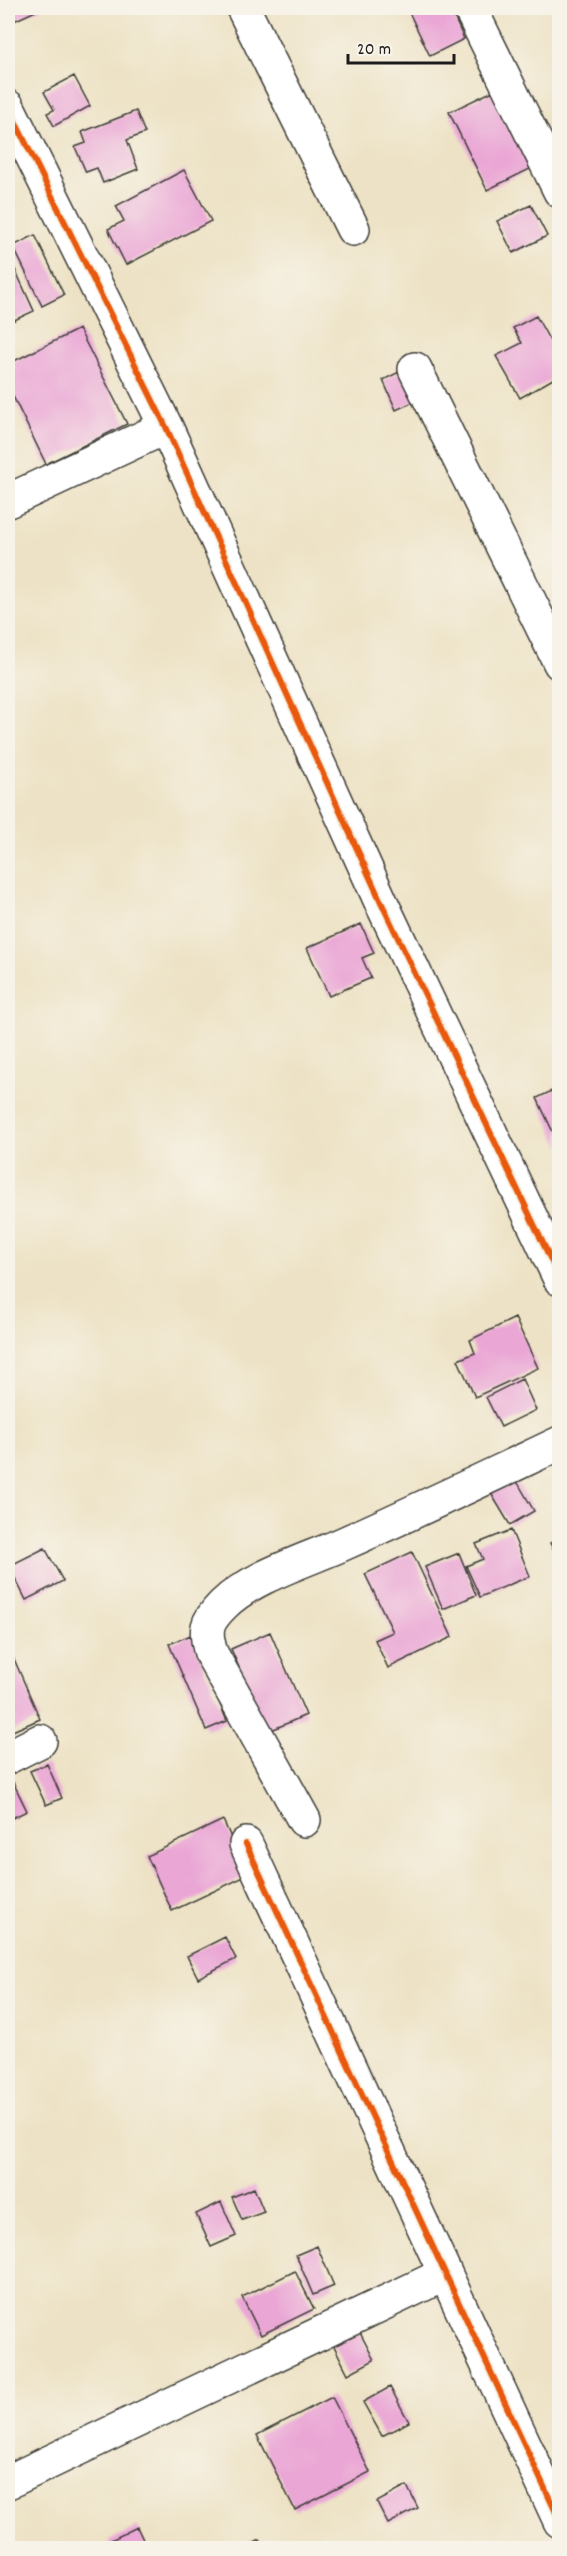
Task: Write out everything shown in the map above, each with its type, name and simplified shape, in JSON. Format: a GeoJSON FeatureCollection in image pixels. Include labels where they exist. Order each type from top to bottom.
{"type":"FeatureCollection","features":[{"type":"Feature","properties":{"kind":"street"},"geometry":{"type":"LineString","coordinates":[[243,8],[353,229]]}},
{"type":"Feature","properties":{"kind":"street"},"geometry":{"type":"LineString","coordinates":[[470,8],[560,191]]}},
{"type":"Feature","properties":{"kind":"street"},"geometry":{"type":"LineString","coordinates":[[8,107],[166,427],[381,902],[560,1279]]}},
{"type":"Feature","properties":{"kind":"street"},"geometry":{"type":"LineString","coordinates":[[415,369],[560,663]]}},
{"type":"Feature","properties":{"kind":"street"},"geometry":{"type":"LineString","coordinates":[[8,501],[166,427]]}},
{"type":"Feature","properties":{"kind":"street"},"geometry":{"type":"LineString","coordinates":[[304,1820],[211,1653],[206,1635],[210,1622],[224,1604],[268,1576],[560,1443]]}},
{"type":"Feature","properties":{"kind":"street"},"geometry":{"type":"LineString","coordinates":[[8,1757],[40,1741]]}},
{"type":"Feature","properties":{"kind":"street"},"geometry":{"type":"LineString","coordinates":[[246,1844],[560,2521]]}},
{"type":"Feature","properties":{"kind":"street"},"geometry":{"type":"LineString","coordinates":[[8,2482],[445,2274]]}},
{"type":"Feature","properties":{"kind":"building"},"geometry":{"type":"Polygon","coordinates":[[[8,8],[42,8],[14,21],[8,8]]]}},
{"type":"Feature","properties":{"kind":"building"},"geometry":{"type":"Polygon","coordinates":[[[407,8],[450,8],[464,39],[430,56],[407,8]]]}},
{"type":"Feature","properties":{"kind":"building"},"geometry":{"type":"Polygon","coordinates":[[[74,76],[90,106],[54,126],[47,113],[54,110],[44,92],[74,76]]]}},
{"type":"Feature","properties":{"kind":"building"},"geometry":{"type":"Polygon","coordinates":[[[493,91],[530,169],[487,190],[449,112],[493,91]]]}},
{"type":"Feature","properties":{"kind":"building"},"geometry":{"type":"Polygon","coordinates":[[[136,111],[145,133],[127,140],[138,169],[103,183],[97,168],[86,172],[75,147],[86,143],[82,132],[136,111]]]}},
{"type":"Feature","properties":{"kind":"building"},"geometry":{"type":"Polygon","coordinates":[[[184,170],[211,221],[126,265],[108,229],[124,221],[116,206],[184,170]]]}},
{"type":"Feature","properties":{"kind":"building"},"geometry":{"type":"Polygon","coordinates":[[[531,205],[547,236],[513,253],[497,221],[531,205]]]}},
{"type":"Feature","properties":{"kind":"building"},"geometry":{"type":"Polygon","coordinates":[[[35,235],[64,295],[42,306],[13,246],[35,235]]]}},
{"type":"Feature","properties":{"kind":"building"},"geometry":{"type":"Polygon","coordinates":[[[8,254],[34,311],[8,323],[8,254]]]}},
{"type":"Feature","properties":{"kind":"building"},"geometry":{"type":"Polygon","coordinates":[[[536,316],[560,359],[560,375],[520,398],[496,356],[522,343],[513,328],[536,316]]]}},
{"type":"Feature","properties":{"kind":"building"},"geometry":{"type":"Polygon","coordinates":[[[79,329],[127,424],[46,464],[8,386],[8,364],[79,329]]]}},
{"type":"Feature","properties":{"kind":"building"},"geometry":{"type":"Polygon","coordinates":[[[409,367],[424,397],[396,410],[383,380],[409,367]]]}},
{"type":"Feature","properties":{"kind":"building"},"geometry":{"type":"Polygon","coordinates":[[[361,924],[374,953],[362,958],[371,978],[329,996],[307,948],[361,924]]]}},
{"type":"Feature","properties":{"kind":"building"},"geometry":{"type":"Polygon","coordinates":[[[560,1087],[560,1147],[537,1098],[560,1087]]]}},
{"type":"Feature","properties":{"kind":"building"},"geometry":{"type":"Polygon","coordinates":[[[515,1318],[538,1368],[475,1397],[458,1360],[475,1353],[470,1340],[515,1318]]]}},
{"type":"Feature","properties":{"kind":"building"},"geometry":{"type":"Polygon","coordinates":[[[522,1379],[536,1410],[501,1427],[486,1397],[522,1379]]]}},
{"type":"Feature","properties":{"kind":"building"},"geometry":{"type":"Polygon","coordinates":[[[514,1476],[534,1511],[510,1525],[489,1490],[514,1476]]]}},
{"type":"Feature","properties":{"kind":"building"},"geometry":{"type":"Polygon","coordinates":[[[511,1530],[530,1576],[480,1597],[466,1566],[483,1559],[476,1544],[511,1530]]]}},
{"type":"Feature","properties":{"kind":"building"},"geometry":{"type":"Polygon","coordinates":[[[560,1538],[560,1562],[550,1543],[560,1538]]]}},
{"type":"Feature","properties":{"kind":"building"},"geometry":{"type":"Polygon","coordinates":[[[45,1548],[63,1581],[26,1600],[9,1566],[45,1548]]]}},
{"type":"Feature","properties":{"kind":"building"},"geometry":{"type":"Polygon","coordinates":[[[412,1552],[452,1637],[388,1668],[375,1640],[393,1632],[365,1574],[412,1552]]]}},
{"type":"Feature","properties":{"kind":"building"},"geometry":{"type":"Polygon","coordinates":[[[459,1553],[476,1595],[443,1609],[425,1567],[459,1553]]]}},
{"type":"Feature","properties":{"kind":"building"},"geometry":{"type":"Polygon","coordinates":[[[270,1632],[306,1715],[267,1732],[231,1649],[270,1632]]]}},
{"type":"Feature","properties":{"kind":"building"},"geometry":{"type":"Polygon","coordinates":[[[191,1635],[227,1721],[206,1730],[169,1644],[191,1635]]]}},
{"type":"Feature","properties":{"kind":"building"},"geometry":{"type":"Polygon","coordinates":[[[8,1645],[40,1719],[8,1733],[8,1645]]]}},
{"type":"Feature","properties":{"kind":"building"},"geometry":{"type":"Polygon","coordinates":[[[47,1764],[62,1798],[46,1805],[30,1771],[47,1764]]]}},
{"type":"Feature","properties":{"kind":"building"},"geometry":{"type":"Polygon","coordinates":[[[12,1780],[27,1811],[8,1820],[8,1782],[12,1780]]]}},
{"type":"Feature","properties":{"kind":"building"},"geometry":{"type":"Polygon","coordinates":[[[223,1820],[248,1875],[172,1911],[147,1856],[223,1820]]]}},
{"type":"Feature","properties":{"kind":"building"},"geometry":{"type":"Polygon","coordinates":[[[225,1937],[236,1959],[198,1978],[187,1956],[225,1937]]]}},
{"type":"Feature","properties":{"kind":"building"},"geometry":{"type":"Polygon","coordinates":[[[254,2188],[264,2212],[242,2220],[232,2197],[254,2188]]]}},
{"type":"Feature","properties":{"kind":"building"},"geometry":{"type":"Polygon","coordinates":[[[221,2202],[236,2236],[211,2247],[196,2214],[221,2202]]]}},
{"type":"Feature","properties":{"kind":"building"},"geometry":{"type":"Polygon","coordinates":[[[317,2246],[334,2286],[313,2295],[296,2255],[317,2246]]]}},
{"type":"Feature","properties":{"kind":"building"},"geometry":{"type":"Polygon","coordinates":[[[295,2271],[314,2309],[261,2335],[242,2297],[295,2271]]]}},
{"type":"Feature","properties":{"kind":"building"},"geometry":{"type":"Polygon","coordinates":[[[353,2319],[374,2360],[348,2374],[327,2332],[353,2319]]]}},
{"type":"Feature","properties":{"kind":"building"},"geometry":{"type":"Polygon","coordinates":[[[390,2387],[409,2422],[382,2436],[363,2402],[390,2387]]]}},
{"type":"Feature","properties":{"kind":"building"},"geometry":{"type":"Polygon","coordinates":[[[332,2397],[370,2472],[295,2510],[257,2435],[332,2397]]]}},
{"type":"Feature","properties":{"kind":"building"},"geometry":{"type":"Polygon","coordinates":[[[407,2486],[418,2508],[388,2524],[377,2502],[407,2486]]]}},
{"type":"Feature","properties":{"kind":"building"},"geometry":{"type":"Polygon","coordinates":[[[137,2527],[147,2548],[113,2548],[109,2541],[137,2527]]]}},
{"type":"Feature","properties":{"kind":"building"},"geometry":{"type":"Polygon","coordinates":[[[260,2540],[265,2548],[245,2548],[260,2540]]]}},
{"type":"Feature","properties":{"kind":"cycle path"},"geometry":{"type":"LineString","coordinates":[[8,107],[166,427],[381,902],[560,1279]]}},
{"type":"Feature","properties":{"kind":"cycle path"},"geometry":{"type":"LineString","coordinates":[[246,1844],[560,2521]]}}]}
